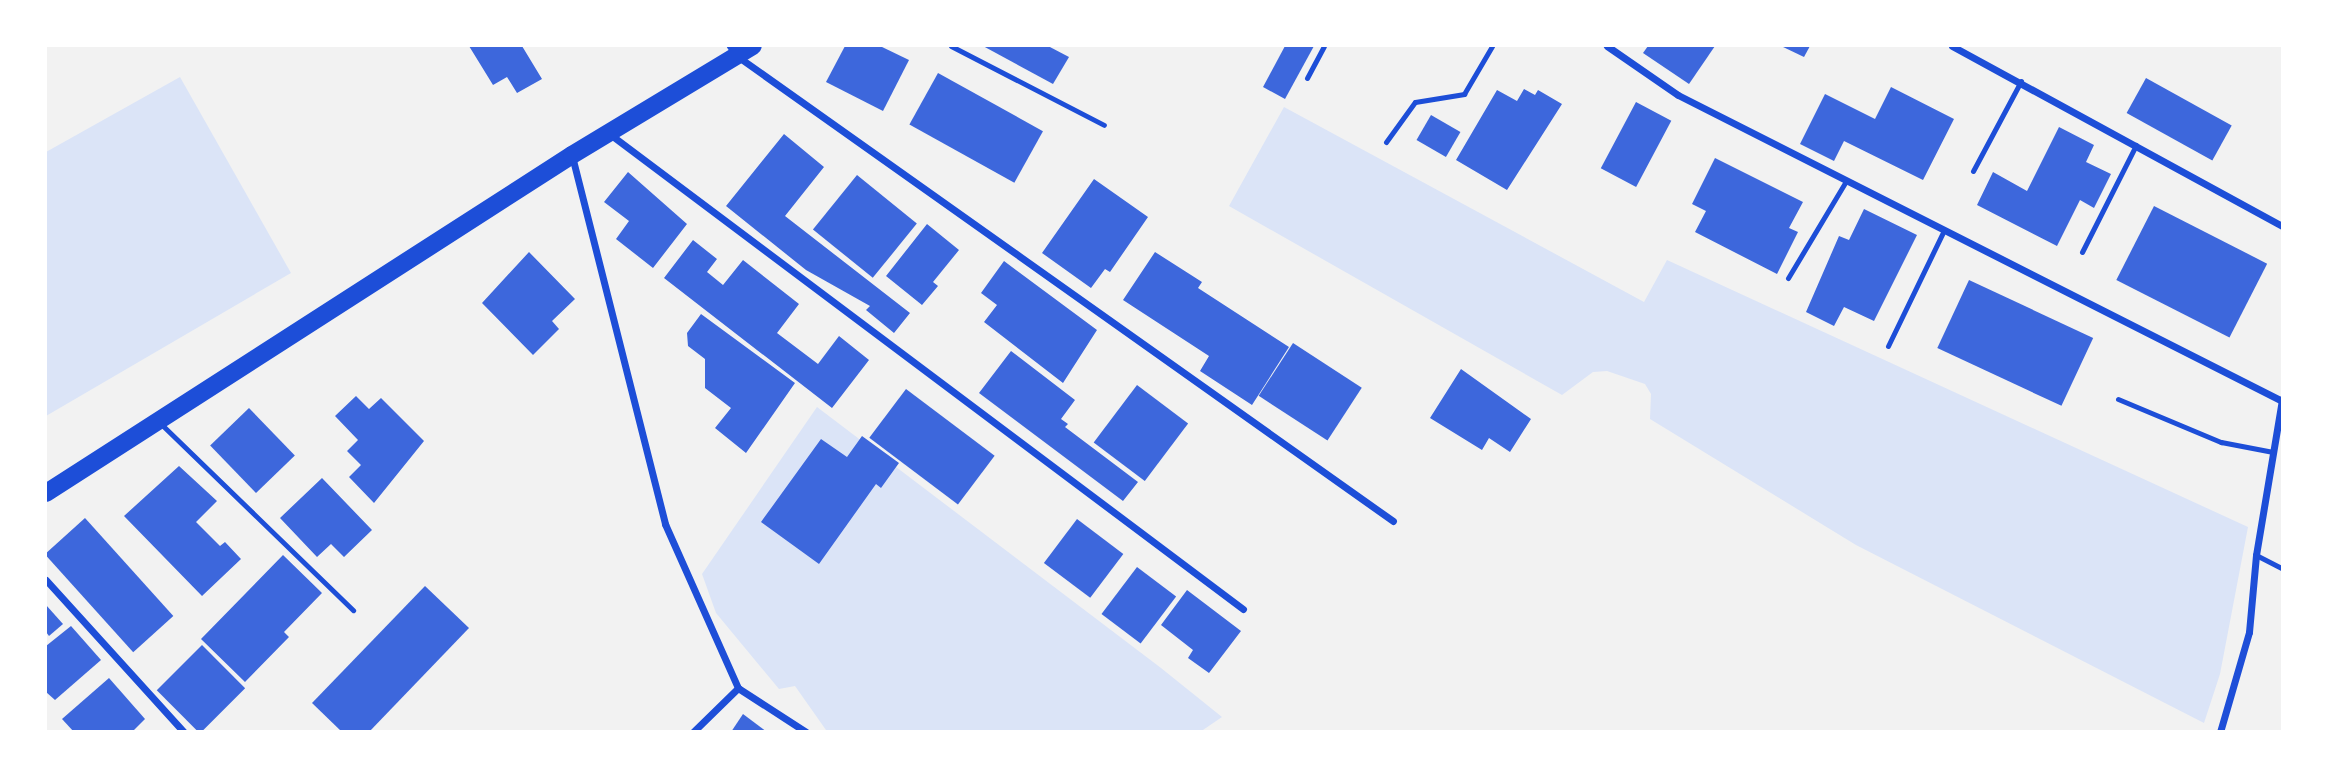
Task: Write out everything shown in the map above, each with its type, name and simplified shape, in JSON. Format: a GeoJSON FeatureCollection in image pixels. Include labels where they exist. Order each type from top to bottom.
{"type":"FeatureCollection","features":[{"type":"Feature","properties":{"kind":"main road"},"geometry":{"type":"LineString","coordinates":[[46,493],[733,51],[753,46]]}},
{"type":"Feature","properties":{"kind":"street"},"geometry":{"type":"LineString","coordinates":[[1607,46],[1678,95],[2282,400],[2256,555],[2249,632],[2220,732]]}},
{"type":"Feature","properties":{"kind":"street"},"geometry":{"type":"LineString","coordinates":[[1952,46],[2021,81],[2283,226]]}},
{"type":"Feature","properties":{"kind":"street"},"geometry":{"type":"LineString","coordinates":[[733,51],[1393,521]]}},
{"type":"Feature","properties":{"kind":"street"},"geometry":{"type":"LineString","coordinates":[[608,132],[1243,609]]}},
{"type":"Feature","properties":{"kind":"street"},"geometry":{"type":"LineString","coordinates":[[572,155],[665,524],[738,688],[806,732]]}},
{"type":"Feature","properties":{"kind":"street"},"geometry":{"type":"LineString","coordinates":[[46,580],[184,732]]}},
{"type":"Feature","properties":{"kind":"street"},"geometry":{"type":"LineString","coordinates":[[693,732],[738,688]]}},
{"type":"Feature","properties":{"kind":"lane"},"geometry":{"type":"LineString","coordinates":[[951,46],[1104,125]]}},
{"type":"Feature","properties":{"kind":"lane"},"geometry":{"type":"LineString","coordinates":[[1307,78],[1324,46]]}},
{"type":"Feature","properties":{"kind":"lane"},"geometry":{"type":"LineString","coordinates":[[1386,142],[1415,102],[1464,94],[1492,46]]}},
{"type":"Feature","properties":{"kind":"lane"},"geometry":{"type":"LineString","coordinates":[[1973,171],[2021,81]]}},
{"type":"Feature","properties":{"kind":"lane"},"geometry":{"type":"LineString","coordinates":[[2081,252],[2136,145]]}},
{"type":"Feature","properties":{"kind":"lane"},"geometry":{"type":"LineString","coordinates":[[1788,278],[1846,181]]}},
{"type":"Feature","properties":{"kind":"lane"},"geometry":{"type":"LineString","coordinates":[[1888,346],[1944,230]]}},
{"type":"Feature","properties":{"kind":"lane"},"geometry":{"type":"LineString","coordinates":[[2118,399],[2221,442],[2273,452]]}},
{"type":"Feature","properties":{"kind":"lane"},"geometry":{"type":"LineString","coordinates":[[157,421],[353,610]]}},
{"type":"Feature","properties":{"kind":"lane"},"geometry":{"type":"LineString","coordinates":[[2256,555],[2283,568]]}},
{"type":"Feature","properties":{"kind":"shaded area"},"geometry":{"type":"Polygon","coordinates":[[[180,77],[291,273],[46,416],[46,152],[180,77]]]}},
{"type":"Feature","properties":{"kind":"shaded area"},"geometry":{"type":"Polygon","coordinates":[[[1284,107],[1644,302],[1667,260],[2248,527],[2220,674],[2204,723],[1856,545],[1650,419],[1651,394],[1645,384],[1607,371],[1593,372],[1562,395],[1229,206],[1284,107]]]}},
{"type":"Feature","properties":{"kind":"shaded area"},"geometry":{"type":"Polygon","coordinates":[[[817,407],[1222,717],[1200,732],[826,730],[795,686],[779,689],[716,613],[702,574],[817,407]]]}},
{"type":"Feature","properties":{"kind":"building"},"geometry":{"type":"Polygon","coordinates":[[[469,46],[522,46],[542,79],[517,93],[507,77],[493,85],[469,46]]]}},
{"type":"Feature","properties":{"kind":"building"},"geometry":{"type":"Polygon","coordinates":[[[845,46],[880,46],[909,60],[883,111],[826,82],[845,46]]]}},
{"type":"Feature","properties":{"kind":"building"},"geometry":{"type":"Polygon","coordinates":[[[983,46],[1048,46],[1069,57],[1053,84],[983,46]]]}},
{"type":"Feature","properties":{"kind":"building"},"geometry":{"type":"Polygon","coordinates":[[[1285,46],[1314,46],[1285,99],[1263,87],[1285,46]]]}},
{"type":"Feature","properties":{"kind":"building"},"geometry":{"type":"Polygon","coordinates":[[[1648,46],[1715,46],[1689,84],[1643,53],[1648,46]]]}},
{"type":"Feature","properties":{"kind":"building"},"geometry":{"type":"Polygon","coordinates":[[[1781,46],[1810,46],[1804,57],[1781,46]]]}},
{"type":"Feature","properties":{"kind":"building"},"geometry":{"type":"Polygon","coordinates":[[[938,73],[1043,131],[1014,183],[909,125],[938,73]]]}},
{"type":"Feature","properties":{"kind":"building"},"geometry":{"type":"Polygon","coordinates":[[[2146,78],[2232,126],[2212,160],[2127,113],[2146,78]]]}},
{"type":"Feature","properties":{"kind":"building"},"geometry":{"type":"Polygon","coordinates":[[[1891,87],[1954,119],[1923,180],[1844,141],[1834,161],[1800,144],[1825,94],[1875,119],[1891,87]]]}},
{"type":"Feature","properties":{"kind":"building"},"geometry":{"type":"Polygon","coordinates":[[[1524,89],[1535,95],[1538,90],[1562,104],[1507,190],[1456,160],[1497,90],[1517,101],[1524,89]]]}},
{"type":"Feature","properties":{"kind":"building"},"geometry":{"type":"Polygon","coordinates":[[[1636,102],[1671,121],[1636,187],[1601,168],[1636,102]]]}},
{"type":"Feature","properties":{"kind":"building"},"geometry":{"type":"Polygon","coordinates":[[[1431,115],[1460,132],[1446,157],[1416,140],[1431,115]]]}},
{"type":"Feature","properties":{"kind":"building"},"geometry":{"type":"Polygon","coordinates":[[[2059,127],[2094,145],[2086,162],[2111,174],[2094,208],[2080,200],[2057,246],[1977,205],[1993,172],[2027,191],[2059,127]]]}},
{"type":"Feature","properties":{"kind":"building"},"geometry":{"type":"Polygon","coordinates":[[[784,134],[824,167],[785,216],[910,313],[894,333],[866,310],[870,306],[806,270],[726,206],[784,134]]]}},
{"type":"Feature","properties":{"kind":"building"},"geometry":{"type":"Polygon","coordinates":[[[1715,158],[1803,202],[1789,228],[1798,232],[1777,274],[1695,232],[1706,211],[1692,204],[1715,158]]]}},
{"type":"Feature","properties":{"kind":"building"},"geometry":{"type":"Polygon","coordinates":[[[628,172],[687,224],[653,268],[616,239],[629,221],[604,202],[628,172]]]}},
{"type":"Feature","properties":{"kind":"building"},"geometry":{"type":"Polygon","coordinates":[[[857,175],[917,223],[873,278],[813,229],[857,175]]]}},
{"type":"Feature","properties":{"kind":"building"},"geometry":{"type":"Polygon","coordinates":[[[1094,179],[1148,217],[1110,272],[1105,269],[1091,288],[1042,253],[1094,179]]]}},
{"type":"Feature","properties":{"kind":"building"},"geometry":{"type":"Polygon","coordinates":[[[2154,206],[2267,264],[2229,338],[2116,280],[2154,206]]]}},
{"type":"Feature","properties":{"kind":"building"},"geometry":{"type":"Polygon","coordinates":[[[1864,209],[1917,235],[1874,321],[1844,307],[1834,326],[1806,312],[1839,236],[1849,240],[1864,209]]]}},
{"type":"Feature","properties":{"kind":"building"},"geometry":{"type":"Polygon","coordinates":[[[927,224],[959,250],[933,282],[938,286],[922,305],[886,276],[927,224]]]}},
{"type":"Feature","properties":{"kind":"building"},"geometry":{"type":"Polygon","coordinates":[[[693,240],[717,259],[707,272],[723,285],[743,260],[799,304],[777,333],[818,364],[839,336],[869,360],[832,408],[664,278],[693,240]]]}},
{"type":"Feature","properties":{"kind":"building"},"geometry":{"type":"Polygon","coordinates":[[[529,252],[575,299],[552,321],[559,329],[533,355],[482,303],[529,252]]]}},
{"type":"Feature","properties":{"kind":"building"},"geometry":{"type":"Polygon","coordinates":[[[1155,252],[1202,282],[1198,288],[1289,347],[1252,405],[1200,371],[1209,356],[1123,300],[1155,252]]]}},
{"type":"Feature","properties":{"kind":"building"},"geometry":{"type":"Polygon","coordinates":[[[1004,261],[1097,330],[1063,383],[984,322],[997,305],[981,293],[1004,261]]]}},
{"type":"Feature","properties":{"kind":"building"},"geometry":{"type":"Polygon","coordinates":[[[1969,280],[2093,338],[2061,406],[1937,348],[1969,280]]]}},
{"type":"Feature","properties":{"kind":"building"},"geometry":{"type":"Polygon","coordinates":[[[701,314],[795,383],[746,453],[715,428],[731,408],[705,388],[705,359],[688,346],[687,333],[701,314]]]}},
{"type":"Feature","properties":{"kind":"building"},"geometry":{"type":"Polygon","coordinates":[[[1293,343],[1362,388],[1327,440],[1259,396],[1293,343]]]}},
{"type":"Feature","properties":{"kind":"building"},"geometry":{"type":"Polygon","coordinates":[[[1011,351],[1075,400],[1061,419],[1068,424],[1065,427],[1138,482],[1123,501],[979,393],[1011,351]]]}},
{"type":"Feature","properties":{"kind":"building"},"geometry":{"type":"Polygon","coordinates":[[[1461,369],[1531,419],[1510,452],[1489,438],[1482,450],[1430,418],[1461,369]]]}},
{"type":"Feature","properties":{"kind":"building"},"geometry":{"type":"Polygon","coordinates":[[[1137,385],[1188,424],[1145,481],[1094,443],[1137,385]]]}},
{"type":"Feature","properties":{"kind":"building"},"geometry":{"type":"Polygon","coordinates":[[[906,389],[995,456],[958,505],[869,438],[906,389]]]}},
{"type":"Feature","properties":{"kind":"building"},"geometry":{"type":"Polygon","coordinates":[[[356,396],[369,409],[381,398],[424,441],[374,503],[349,477],[361,465],[347,451],[358,440],[335,416],[356,396]]]}},
{"type":"Feature","properties":{"kind":"building"},"geometry":{"type":"Polygon","coordinates":[[[249,408],[295,455],[256,493],[210,446],[249,408]]]}},
{"type":"Feature","properties":{"kind":"building"},"geometry":{"type":"Polygon","coordinates":[[[862,436],[899,463],[881,488],[876,484],[819,564],[761,522],[821,439],[847,457],[862,436]]]}},
{"type":"Feature","properties":{"kind":"building"},"geometry":{"type":"Polygon","coordinates":[[[179,466],[217,501],[196,522],[220,546],[225,542],[241,559],[202,596],[124,516],[179,466]]]}},
{"type":"Feature","properties":{"kind":"building"},"geometry":{"type":"Polygon","coordinates":[[[322,478],[372,530],[344,557],[331,544],[317,557],[280,518],[322,478]]]}},
{"type":"Feature","properties":{"kind":"building"},"geometry":{"type":"Polygon","coordinates":[[[85,518],[173,616],[133,652],[46,555],[85,518]]]}},
{"type":"Feature","properties":{"kind":"building"},"geometry":{"type":"Polygon","coordinates":[[[1077,519],[1123,554],[1090,598],[1044,563],[1077,519]]]}},
{"type":"Feature","properties":{"kind":"building"},"geometry":{"type":"Polygon","coordinates":[[[283,555],[322,593],[284,632],[289,637],[245,682],[201,639],[283,555]]]}},
{"type":"Feature","properties":{"kind":"building"},"geometry":{"type":"Polygon","coordinates":[[[1137,567],[1176,596],[1141,644],[1101,614],[1137,567]]]}},
{"type":"Feature","properties":{"kind":"building"},"geometry":{"type":"Polygon","coordinates":[[[425,586],[469,628],[369,732],[342,732],[312,703],[425,586]]]}},
{"type":"Feature","properties":{"kind":"building"},"geometry":{"type":"Polygon","coordinates":[[[1187,590],[1241,631],[1209,673],[1188,658],[1193,650],[1161,625],[1187,590]]]}},
{"type":"Feature","properties":{"kind":"building"},"geometry":{"type":"Polygon","coordinates":[[[46,605],[63,624],[49,636],[46,632],[46,605]]]}},
{"type":"Feature","properties":{"kind":"building"},"geometry":{"type":"Polygon","coordinates":[[[71,626],[101,660],[55,700],[46,692],[46,646],[71,626]]]}},
{"type":"Feature","properties":{"kind":"building"},"geometry":{"type":"Polygon","coordinates":[[[202,645],[245,688],[201,732],[157,690],[202,645]]]}},
{"type":"Feature","properties":{"kind":"building"},"geometry":{"type":"Polygon","coordinates":[[[109,678],[145,719],[132,732],[74,732],[62,719],[109,678]]]}},
{"type":"Feature","properties":{"kind":"building"},"geometry":{"type":"Polygon","coordinates":[[[743,714],[767,732],[731,732],[743,714]]]}}]}
